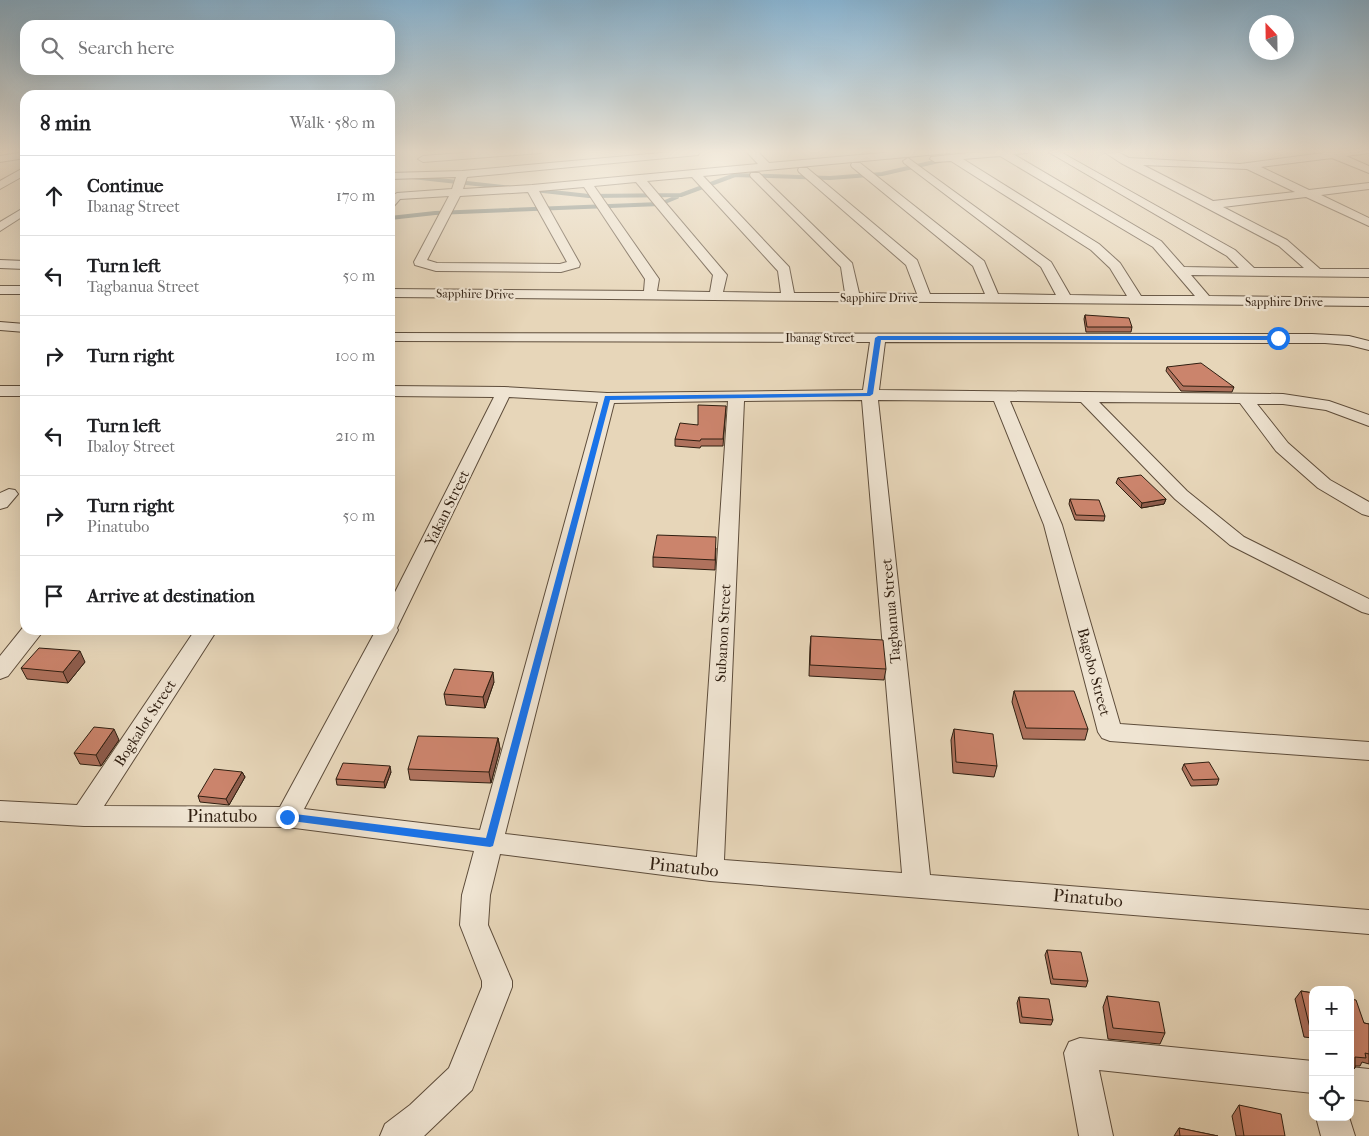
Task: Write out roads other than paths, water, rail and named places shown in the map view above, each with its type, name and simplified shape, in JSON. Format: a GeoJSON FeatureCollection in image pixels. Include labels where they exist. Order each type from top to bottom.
{"type":"FeatureCollection","features":[{"type":"Feature","properties":{"kind":"street"},"geometry":{"type":"LineString","coordinates":[[451,203],[420,262],[436,267],[569,267],[574,264],[540,203]]}},
{"type":"Feature","properties":{"kind":"street"},"geometry":{"type":"LineString","coordinates":[[601,203],[652,279],[650,295]]}},
{"type":"Feature","properties":{"kind":"street"},"geometry":{"type":"LineString","coordinates":[[660,203],[720,275],[716,295]]}},
{"type":"Feature","properties":{"kind":"street"},"geometry":{"type":"LineString","coordinates":[[723,203],[784,270],[788,297]]}},
{"type":"Feature","properties":{"kind":"street"},"geometry":{"type":"LineString","coordinates":[[783,203],[847,266],[852,297]]}},
{"type":"Feature","properties":{"kind":"street"},"geometry":{"type":"LineString","coordinates":[[842,203],[912,263],[925,298]]}},
{"type":"Feature","properties":{"kind":"street"},"geometry":{"type":"LineString","coordinates":[[902,203],[979,264],[993,298]]}},
{"type":"Feature","properties":{"kind":"street"},"geometry":{"type":"LineString","coordinates":[[964,203],[1046,265],[1065,299]]}},
{"type":"Feature","properties":{"kind":"street"},"geometry":{"type":"LineString","coordinates":[[1027,203],[1095,247],[1115,266],[1136,299]]}},
{"type":"Feature","properties":{"kind":"street"},"geometry":{"type":"LineString","coordinates":[[1088,203],[1157,244],[1205,300]]}},
{"type":"Feature","properties":{"kind":"street"},"geometry":{"type":"LineString","coordinates":[[1143,203],[1231,253],[1250,272]]}},
{"type":"Feature","properties":{"kind":"street"},"geometry":{"type":"LineString","coordinates":[[1208,203],[1283,243],[1317,272]]}},
{"type":"Feature","properties":{"kind":"street"},"geometry":{"type":"LineString","coordinates":[[1212,205],[1229,203]]}},
{"type":"Feature","properties":{"kind":"street"},"geometry":{"type":"LineString","coordinates":[[1327,203],[1369,222]]}},
{"type":"Feature","properties":{"kind":"street"},"geometry":{"type":"LineString","coordinates":[[0,226],[20,213]]}},
{"type":"Feature","properties":{"kind":"street"},"geometry":{"type":"LineString","coordinates":[[0,264],[20,265]]}},
{"type":"Feature","properties":{"kind":"street"},"geometry":{"type":"LineString","coordinates":[[1181,271],[1369,273]]}},
{"type":"Feature","properties":{"kind":"street"},"geometry":{"type":"LineString","coordinates":[[0,290],[20,290]]}},
{"type":"Feature","properties":{"kind":"street","name":"Sapphire Drive"},"geometry":{"type":"LineString","coordinates":[[395,293],[1369,302]]}},
{"type":"Feature","properties":{"kind":"street"},"geometry":{"type":"LineString","coordinates":[[0,326],[20,328]]}},
{"type":"Feature","properties":{"kind":"street","name":"Tagbanua Street"},"geometry":{"type":"LineString","coordinates":[[878,338],[870,394],[917,885]]}},
{"type":"Feature","properties":{"kind":"street","name":"Ibanag Street"},"geometry":{"type":"LineString","coordinates":[[395,341],[1296,338],[1348,341],[1369,346]]}},
{"type":"Feature","properties":{"kind":"street"},"geometry":{"type":"LineString","coordinates":[[0,391],[20,391]]}},
{"type":"Feature","properties":{"kind":"street"},"geometry":{"type":"LineString","coordinates":[[395,391],[504,392],[607,398],[870,394],[1283,399],[1329,406],[1369,421]]}},
{"type":"Feature","properties":{"kind":"street","name":"Yakan Street"},"geometry":{"type":"LineString","coordinates":[[395,613],[504,392]]}},
{"type":"Feature","properties":{"kind":"street","name":"Subanon Street"},"geometry":{"type":"LineString","coordinates":[[710,870],[736,396]]}},
{"type":"Feature","properties":{"kind":"street","name":"Bagobo Street"},"geometry":{"type":"LineString","coordinates":[[1000,396],[1053,525],[1110,732],[1369,751]]}},
{"type":"Feature","properties":{"kind":"street"},"geometry":{"type":"LineString","coordinates":[[397,1136],[422,1117],[460,1079],[498,988],[497,981],[474,925],[476,895],[607,398]]}},
{"type":"Feature","properties":{"kind":"street"},"geometry":{"type":"LineString","coordinates":[[1085,398],[1180,495],[1237,541],[1369,608]]}},
{"type":"Feature","properties":{"kind":"street"},"geometry":{"type":"LineString","coordinates":[[1245,399],[1282,447],[1324,484],[1369,510]]}},
{"type":"Feature","properties":{"kind":"street"},"geometry":{"type":"LineString","coordinates":[[0,671],[28,635]]}},
{"type":"Feature","properties":{"kind":"street","name":"Bogkalot Street"},"geometry":{"type":"LineString","coordinates":[[84,816],[203,635]]}},
{"type":"Feature","properties":{"kind":"street"},"geometry":{"type":"LineString","coordinates":[[287,817],[383,635]]}},
{"type":"Feature","properties":{"kind":"street","name":"Pinatubo"},"geometry":{"type":"LineString","coordinates":[[0,811],[84,816],[287,817],[710,870],[1369,922]]}},
{"type":"Feature","properties":{"kind":"street"},"geometry":{"type":"LineString","coordinates":[[1096,1136],[1080,1053],[1309,1077]]}},
{"type":"Feature","properties":{"kind":"street"},"geometry":{"type":"LineString","coordinates":[[1354,1083],[1369,1085]]}},
{"type":"Feature","properties":{"kind":"street"},"geometry":{"type":"LineString","coordinates":[[1333,1121],[1338,1136]]}},
{"type":"Feature","properties":{"kind":"waterway"},"geometry":{"type":"LineString","coordinates":[[395,217],[435,213],[662,203]]}}]}
